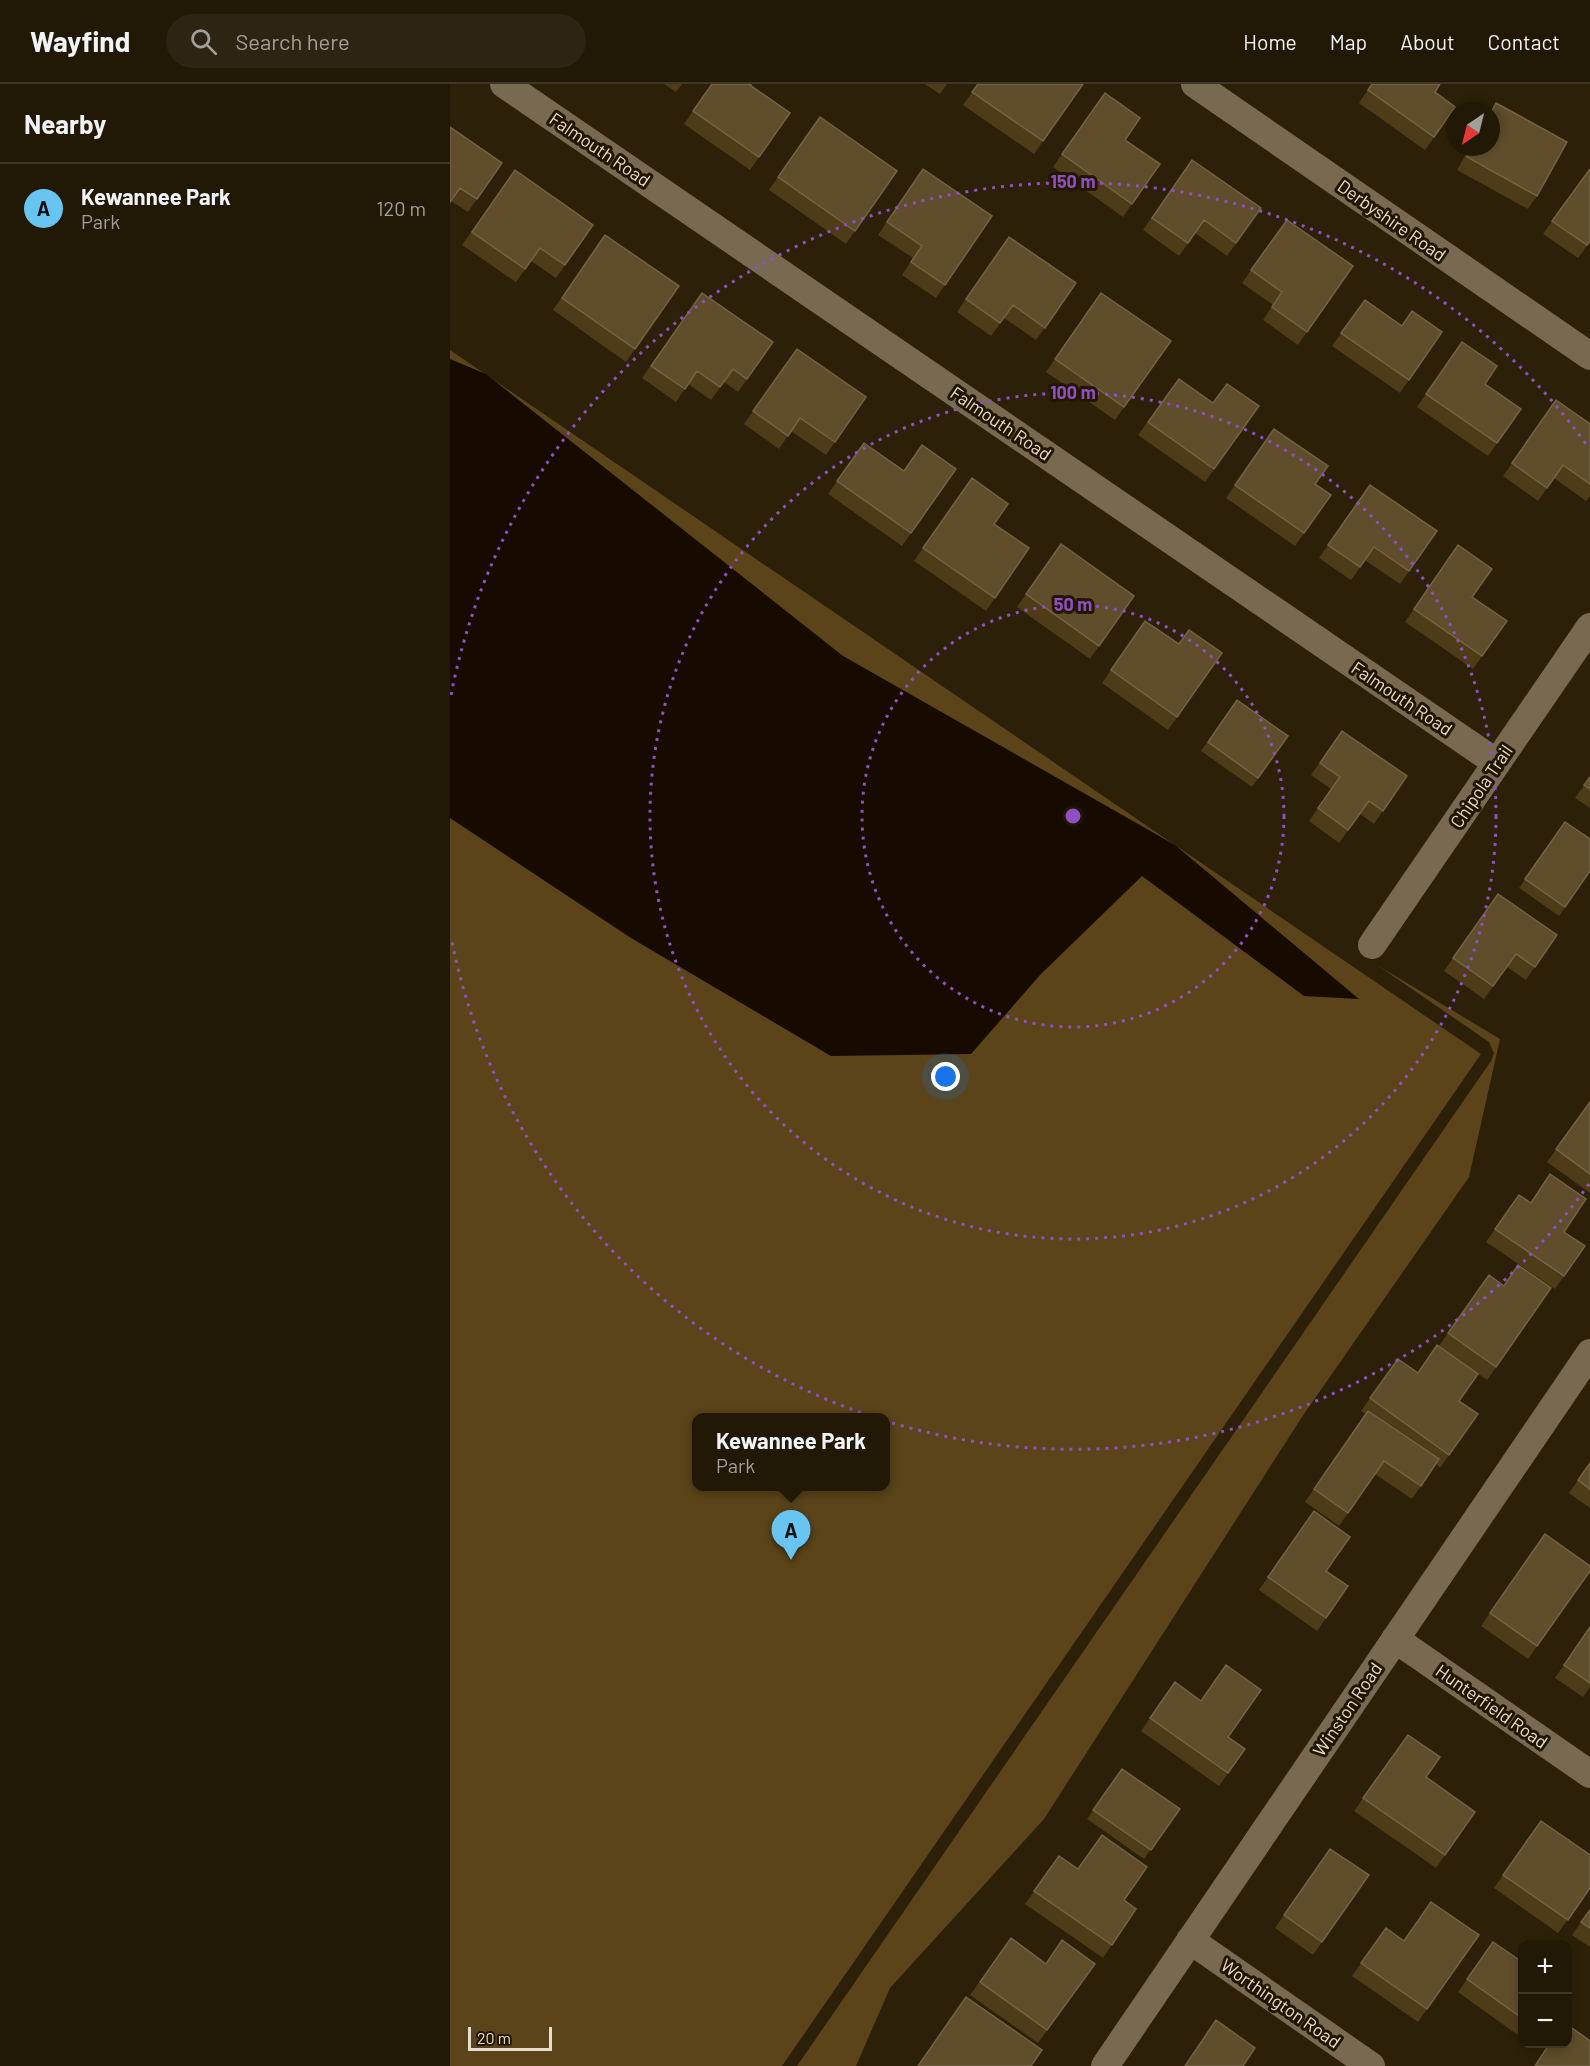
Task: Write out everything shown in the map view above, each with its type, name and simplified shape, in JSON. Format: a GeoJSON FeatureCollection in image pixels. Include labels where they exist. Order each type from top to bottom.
{"type":"FeatureCollection","features":[{"type":"Feature","properties":{"kind":"street","name":"Falmouth Road"},"geometry":{"type":"LineString","coordinates":[[504,84],[1497,763]]}},
{"type":"Feature","properties":{"kind":"street","name":"Derbyshire Road"},"geometry":{"type":"LineString","coordinates":[[1195,84],[1590,356]]}},
{"type":"Feature","properties":{"kind":"street","name":"Chipola Trail"},"geometry":{"type":"LineString","coordinates":[[1372,945],[1590,627]]}},
{"type":"Feature","properties":{"kind":"street","name":"Winston Road"},"geometry":{"type":"LineString","coordinates":[[1105,2066],[1590,1353]]}},
{"type":"Feature","properties":{"kind":"street","name":"Hunterfield Road"},"geometry":{"type":"LineString","coordinates":[[1395,1639],[1590,1774]]}},
{"type":"Feature","properties":{"kind":"street","name":"Worthington Road"},"geometry":{"type":"LineString","coordinates":[[1190,1941],[1371,2066]]}},
{"type":"Feature","properties":{"kind":"shaded area"},"geometry":{"type":"Polygon","coordinates":[[[450,350],[1481,1054],[782,2066],[450,2066],[450,350]]]}},
{"type":"Feature","properties":{"kind":"shaded area"},"geometry":{"type":"Polygon","coordinates":[[[450,359],[486,374],[843,656],[1175,845],[1359,999],[1304,996],[1142,876],[1040,975],[971,1054],[831,1056],[631,938],[450,818],[450,359]]]}},
{"type":"Feature","properties":{"kind":"shaded area"},"geometry":{"type":"Polygon","coordinates":[[[1377,965],[1500,1039],[1469,1177],[1302,1417],[1044,1819],[890,1988],[856,2066],[797,2066],[1491,1061],[1494,1053],[1489,1042],[1377,965]]]}},
{"type":"Feature","properties":{"kind":"building"},"geometry":{"type":"Polygon","coordinates":[[[712,84],[751,84],[790,113],[759,157],[693,111],[712,84]]]}},
{"type":"Feature","properties":{"kind":"building"},"geometry":{"type":"Polygon","coordinates":[[[978,84],[1083,84],[1043,141],[972,92],[978,84]]]}},
{"type":"Feature","properties":{"kind":"building"},"geometry":{"type":"Polygon","coordinates":[[[1372,84],[1440,84],[1435,92],[1448,102],[1446,102],[1446,120],[1434,137],[1368,90],[1372,84]]]}},
{"type":"Feature","properties":{"kind":"building"},"geometry":{"type":"Polygon","coordinates":[[[1105,93],[1140,118],[1125,140],[1160,164],[1132,204],[1062,154],[1105,93]]]}},
{"type":"Feature","properties":{"kind":"building"},"geometry":{"type":"Polygon","coordinates":[[[1500,105],[1567,142],[1537,196],[1467,157],[1500,156],[1500,105]]]}},
{"type":"Feature","properties":{"kind":"building"},"geometry":{"type":"Polygon","coordinates":[[[820,117],[897,171],[855,231],[778,177],[820,117]]]}},
{"type":"Feature","properties":{"kind":"building"},"geometry":{"type":"Polygon","coordinates":[[[450,127],[502,163],[477,199],[460,188],[450,202],[450,127]]]}},
{"type":"Feature","properties":{"kind":"building"},"geometry":{"type":"Polygon","coordinates":[[[1192,160],[1261,208],[1236,243],[1204,220],[1188,243],[1152,218],[1192,160]]]}},
{"type":"Feature","properties":{"kind":"building"},"geometry":{"type":"Polygon","coordinates":[[[923,169],[992,216],[945,285],[911,262],[922,246],[887,222],[923,169]]]}},
{"type":"Feature","properties":{"kind":"building"},"geometry":{"type":"Polygon","coordinates":[[[1590,169],[1590,241],[1587,245],[1552,221],[1590,169]]]}},
{"type":"Feature","properties":{"kind":"building"},"geometry":{"type":"Polygon","coordinates":[[[515,170],[593,225],[565,265],[540,248],[525,269],[472,232],[515,170]]]}},
{"type":"Feature","properties":{"kind":"building"},"geometry":{"type":"Polygon","coordinates":[[[1287,220],[1353,266],[1307,332],[1272,307],[1282,292],[1251,270],[1287,220]]]}},
{"type":"Feature","properties":{"kind":"building"},"geometry":{"type":"Polygon","coordinates":[[[605,235],[679,286],[635,349],[562,298],[605,235]]]}},
{"type":"Feature","properties":{"kind":"building"},"geometry":{"type":"Polygon","coordinates":[[[1009,237],[1076,283],[1045,328],[1013,305],[1000,323],[966,299],[1009,237]]]}},
{"type":"Feature","properties":{"kind":"building"},"geometry":{"type":"Polygon","coordinates":[[[702,293],[773,342],[747,379],[733,369],[720,387],[697,371],[685,389],[651,366],[702,293]]]}},
{"type":"Feature","properties":{"kind":"building"},"geometry":{"type":"Polygon","coordinates":[[[1101,293],[1171,341],[1124,407],[1055,359],[1101,293]]]}},
{"type":"Feature","properties":{"kind":"building"},"geometry":{"type":"Polygon","coordinates":[[[1365,300],[1402,326],[1412,311],[1442,332],[1409,380],[1341,333],[1365,300]]]}},
{"type":"Feature","properties":{"kind":"building"},"geometry":{"type":"Polygon","coordinates":[[[1462,342],[1497,366],[1485,384],[1521,409],[1497,443],[1426,394],[1462,342]]]}},
{"type":"Feature","properties":{"kind":"building"},"geometry":{"type":"Polygon","coordinates":[[[797,349],[866,397],[835,442],[800,418],[788,436],[753,411],[797,349]]]}},
{"type":"Feature","properties":{"kind":"building"},"geometry":{"type":"Polygon","coordinates":[[[1179,379],[1213,403],[1227,384],[1259,406],[1214,469],[1148,422],[1179,379]]]}},
{"type":"Feature","properties":{"kind":"building"},"geometry":{"type":"Polygon","coordinates":[[[1556,400],[1590,424],[1590,484],[1563,465],[1547,488],[1512,463],[1556,400]]]}},
{"type":"Feature","properties":{"kind":"building"},"geometry":{"type":"Polygon","coordinates":[[[1274,429],[1328,466],[1315,484],[1331,495],[1304,533],[1235,485],[1274,429]]]}},
{"type":"Feature","properties":{"kind":"building"},"geometry":{"type":"Polygon","coordinates":[[[864,443],[904,471],[922,445],[956,469],[911,533],[837,481],[864,443]]]}},
{"type":"Feature","properties":{"kind":"building"},"geometry":{"type":"Polygon","coordinates":[[[972,478],[1008,504],[994,524],[1029,548],[995,598],[923,548],[972,478]]]}},
{"type":"Feature","properties":{"kind":"building"},"geometry":{"type":"Polygon","coordinates":[[[1370,485],[1437,531],[1409,571],[1374,547],[1360,567],[1328,545],[1370,485]]]}},
{"type":"Feature","properties":{"kind":"building"},"geometry":{"type":"Polygon","coordinates":[[[1061,544],[1134,596],[1099,646],[1026,594],[1061,544]]]}},
{"type":"Feature","properties":{"kind":"building"},"geometry":{"type":"Polygon","coordinates":[[[1458,545],[1492,569],[1472,597],[1507,621],[1482,656],[1414,609],[1458,545]]]}},
{"type":"Feature","properties":{"kind":"building"},"geometry":{"type":"Polygon","coordinates":[[[1145,621],[1179,644],[1189,630],[1222,653],[1177,717],[1111,670],[1145,621]]]}},
{"type":"Feature","properties":{"kind":"building"},"geometry":{"type":"Polygon","coordinates":[[[1237,700],[1288,736],[1258,778],[1208,742],[1237,700]]]}},
{"type":"Feature","properties":{"kind":"building"},"geometry":{"type":"Polygon","coordinates":[[[1342,731],[1407,776],[1383,811],[1369,801],[1348,830],[1318,808],[1340,777],[1320,763],[1342,731]]]}},
{"type":"Feature","properties":{"kind":"building"},"geometry":{"type":"Polygon","coordinates":[[[1590,777],[1590,789],[1584,785],[1590,777]]]}},
{"type":"Feature","properties":{"kind":"building"},"geometry":{"type":"Polygon","coordinates":[[[1565,822],[1590,839],[1590,871],[1565,907],[1525,879],[1565,822]]]}},
{"type":"Feature","properties":{"kind":"building"},"geometry":{"type":"Polygon","coordinates":[[[1498,894],[1557,935],[1535,967],[1516,954],[1493,986],[1453,958],[1498,894]]]}},
{"type":"Feature","properties":{"kind":"building"},"geometry":{"type":"Polygon","coordinates":[[[1590,1102],[1590,1174],[1556,1149],[1590,1102]]]}},
{"type":"Feature","properties":{"kind":"building"},"geometry":{"type":"Polygon","coordinates":[[[1550,1174],[1586,1199],[1564,1232],[1585,1246],[1564,1276],[1495,1229],[1519,1195],[1531,1203],[1550,1174]]]}},
{"type":"Feature","properties":{"kind":"building"},"geometry":{"type":"Polygon","coordinates":[[[1518,1265],[1551,1288],[1496,1367],[1448,1333],[1489,1275],[1504,1286],[1518,1265]]]}},
{"type":"Feature","properties":{"kind":"building"},"geometry":{"type":"Polygon","coordinates":[[[1437,1345],[1478,1374],[1459,1401],[1478,1414],[1449,1455],[1370,1398],[1398,1359],[1418,1373],[1437,1345]]]}},
{"type":"Feature","properties":{"kind":"building"},"geometry":{"type":"Polygon","coordinates":[[[1368,1411],[1439,1459],[1421,1486],[1384,1461],[1348,1513],[1314,1489],[1368,1411]]]}},
{"type":"Feature","properties":{"kind":"building"},"geometry":{"type":"Polygon","coordinates":[[[1590,1463],[1590,1489],[1578,1480],[1590,1463]]]}},
{"type":"Feature","properties":{"kind":"building"},"geometry":{"type":"Polygon","coordinates":[[[1314,1511],[1350,1537],[1326,1571],[1348,1586],[1326,1618],[1268,1577],[1314,1511]]]}},
{"type":"Feature","properties":{"kind":"building"},"geometry":{"type":"Polygon","coordinates":[[[1545,1534],[1590,1566],[1590,1571],[1537,1646],[1490,1613],[1545,1534]]]}},
{"type":"Feature","properties":{"kind":"building"},"geometry":{"type":"Polygon","coordinates":[[[1590,1627],[1590,1683],[1564,1665],[1590,1627]]]}},
{"type":"Feature","properties":{"kind":"building"},"geometry":{"type":"Polygon","coordinates":[[[1226,1665],[1261,1690],[1228,1737],[1245,1749],[1228,1773],[1150,1718],[1175,1682],[1201,1701],[1226,1665]]]}},
{"type":"Feature","properties":{"kind":"building"},"geometry":{"type":"Polygon","coordinates":[[[1408,1735],[1440,1757],[1426,1777],[1475,1812],[1445,1855],[1363,1798],[1408,1735]]]}},
{"type":"Feature","properties":{"kind":"building"},"geometry":{"type":"Polygon","coordinates":[[[1122,1769],[1180,1809],[1151,1850],[1093,1810],[1122,1769]]]}},
{"type":"Feature","properties":{"kind":"building"},"geometry":{"type":"Polygon","coordinates":[[[1541,1821],[1590,1855],[1590,1888],[1568,1920],[1503,1875],[1541,1821]]]}},
{"type":"Feature","properties":{"kind":"building"},"geometry":{"type":"Polygon","coordinates":[[[1102,1835],[1147,1867],[1124,1900],[1136,1909],[1112,1945],[1034,1891],[1059,1856],[1078,1869],[1102,1835]]]}},
{"type":"Feature","properties":{"kind":"building"},"geometry":{"type":"Polygon","coordinates":[[[1330,1849],[1369,1875],[1322,1942],[1284,1915],[1330,1849]]]}},
{"type":"Feature","properties":{"kind":"building"},"geometry":{"type":"Polygon","coordinates":[[[1431,1902],[1479,1935],[1427,2009],[1361,1963],[1386,1928],[1404,1941],[1431,1902]]]}},
{"type":"Feature","properties":{"kind":"building"},"geometry":{"type":"Polygon","coordinates":[[[1590,1910],[1590,1928],[1581,1922],[1590,1910]]]}},
{"type":"Feature","properties":{"kind":"building"},"geometry":{"type":"Polygon","coordinates":[[[1011,1938],[1046,1964],[1062,1940],[1095,1964],[1047,2030],[980,1982],[1011,1938]]]}},
{"type":"Feature","properties":{"kind":"building"},"geometry":{"type":"Polygon","coordinates":[[[1493,1942],[1518,1959],[1518,2015],[1467,1979],[1493,1942]]]}},
{"type":"Feature","properties":{"kind":"building"},"geometry":{"type":"Polygon","coordinates":[[[966,1997],[1042,2050],[1031,2066],[918,2066],[966,1997]]]}},
{"type":"Feature","properties":{"kind":"building"},"geometry":{"type":"Polygon","coordinates":[[[1216,2020],[1255,2048],[1243,2066],[1185,2066],[1216,2020]]]}},
{"type":"Feature","properties":{"kind":"building"},"geometry":{"type":"Polygon","coordinates":[[[1572,2028],[1590,2041],[1590,2066],[1535,2066],[1547,2048],[1572,2048],[1572,2028]]]}},
{"type":"Feature","properties":{"kind":"place","name":"Kewannee Park"},"geometry":{"type":"Point","coordinates":[791,1560]}}]}
